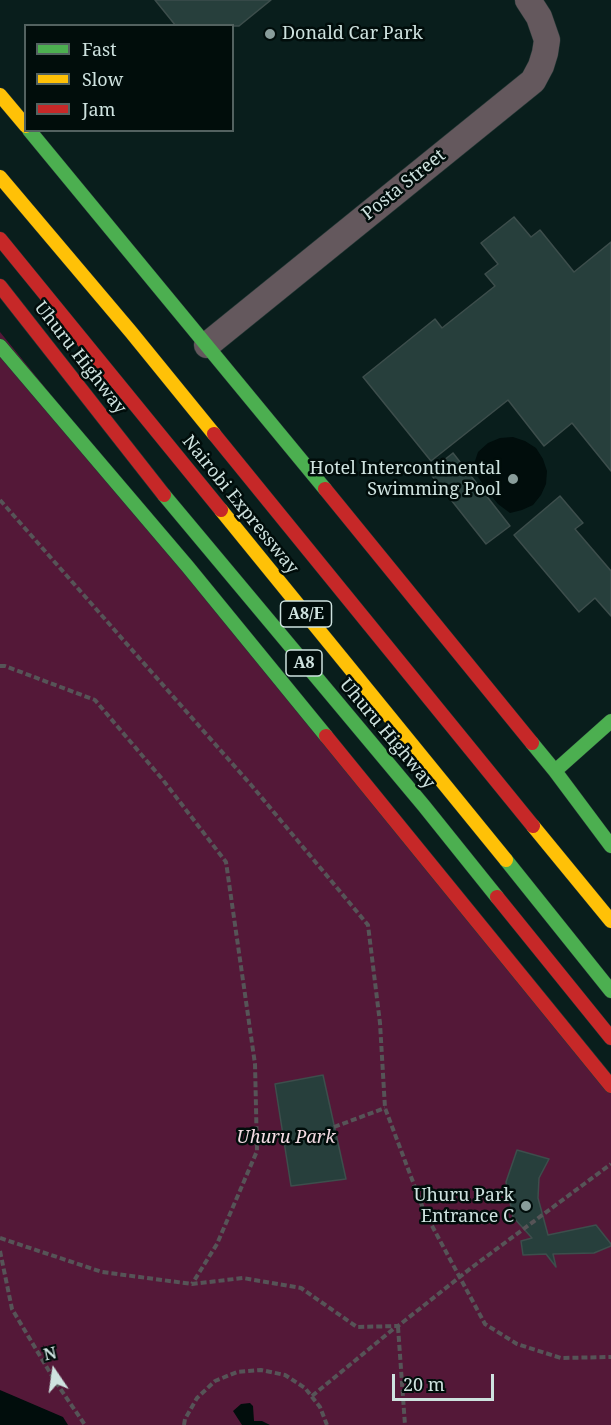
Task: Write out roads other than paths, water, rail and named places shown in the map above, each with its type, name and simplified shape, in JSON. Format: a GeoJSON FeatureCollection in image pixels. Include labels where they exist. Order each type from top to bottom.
{"type":"FeatureCollection","features":[{"type":"Feature","properties":{"kind":"main road"},"geometry":{"type":"LineString","coordinates":[[0,95],[24,124]]}},
{"type":"Feature","properties":{"kind":"main road"},"geometry":{"type":"LineString","coordinates":[[31,132],[555,771],[611,846]]}},
{"type":"Feature","properties":{"kind":"main road","name":"Nairobi Expressway"},"geometry":{"type":"LineString","coordinates":[[0,177],[131,332],[611,921]]}},
{"type":"Feature","properties":{"kind":"main road","name":"Nairobi Expressway"},"geometry":{"type":"LineString","coordinates":[[0,239],[611,991]]}},
{"type":"Feature","properties":{"kind":"main road","name":"Uhuru Highway"},"geometry":{"type":"LineString","coordinates":[[0,286],[167,499],[416,797],[611,1038]]}},
{"type":"Feature","properties":{"kind":"main road"},"geometry":{"type":"LineString","coordinates":[[0,346],[188,567],[611,1086]]}},
{"type":"Feature","properties":{"kind":"main road"},"geometry":{"type":"LineString","coordinates":[[555,771],[611,721]]}},
{"type":"Feature","properties":{"kind":"street","name":"Posta Street"},"geometry":{"type":"LineString","coordinates":[[207,345],[533,81],[541,66],[547,40],[539,17],[528,0]]}},
{"type":"Feature","properties":{"kind":"place","name":"Donald Car Park"},"geometry":{"type":"Point","coordinates":[270,34]}},
{"type":"Feature","properties":{"kind":"place","name":"Hotel Intercontinental Swimming Pool"},"geometry":{"type":"Point","coordinates":[513,479]}},
{"type":"Feature","properties":{"kind":"place","name":"Uhuru Park Entrance C"},"geometry":{"type":"Point","coordinates":[526,1206]}},
{"type":"Feature","properties":{"kind":"park label","name":"Uhuru Park"},"geometry":{"type":"Point","coordinates":[286,1138]}}]}
